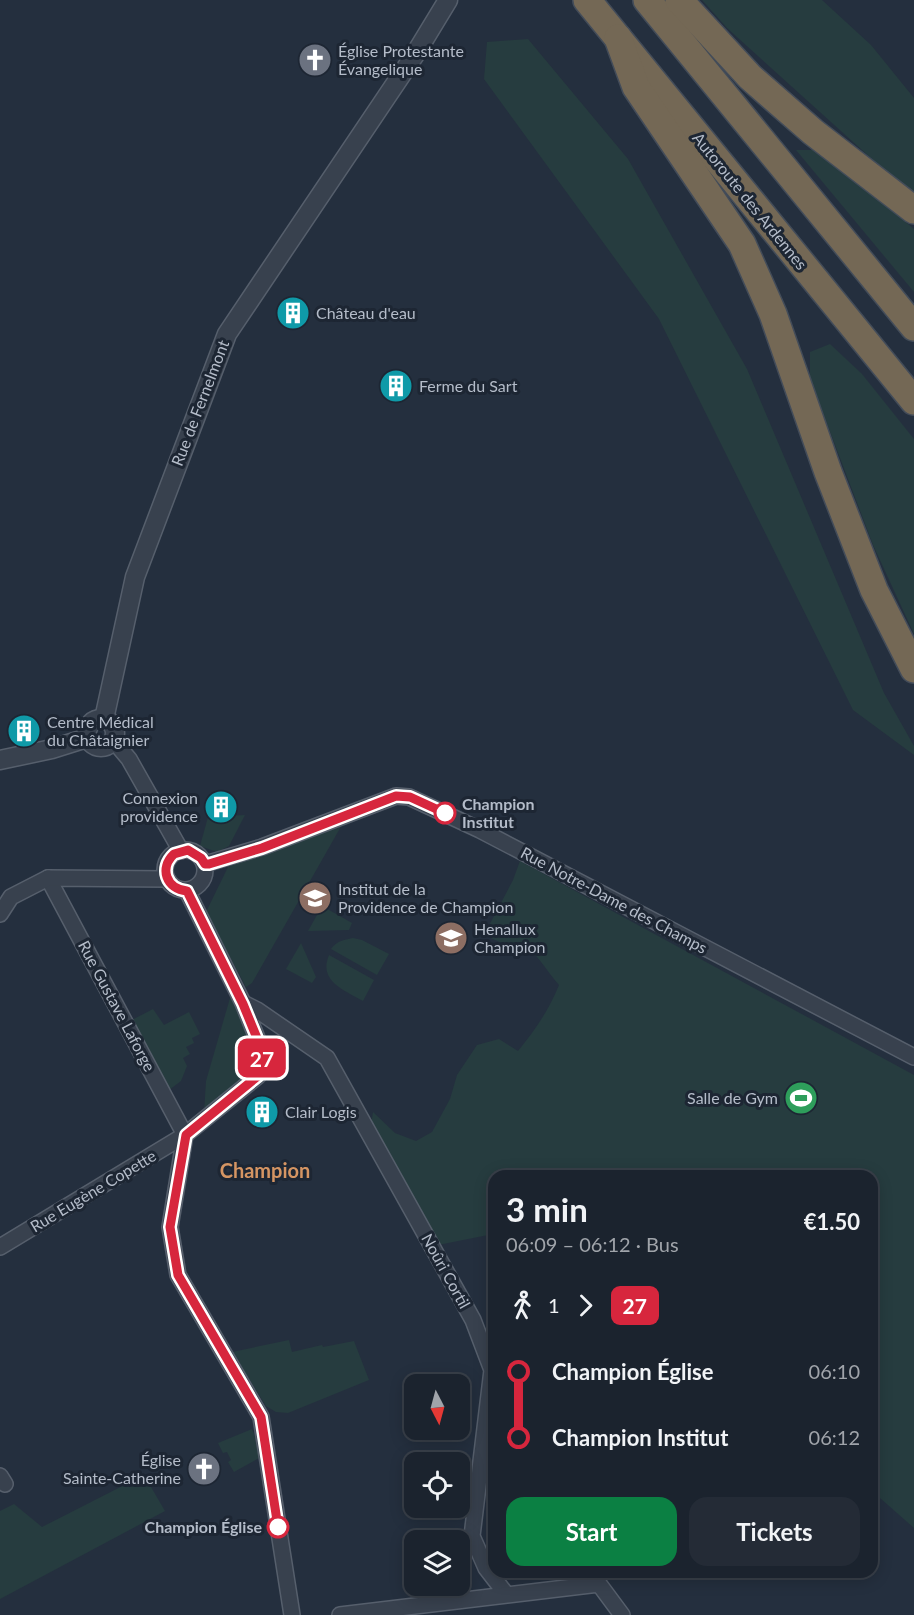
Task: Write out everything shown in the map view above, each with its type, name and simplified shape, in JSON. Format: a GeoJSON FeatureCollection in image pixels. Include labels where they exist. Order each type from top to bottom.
{"type":"FeatureCollection","features":[{"type":"Feature","properties":{"kind":"highway","name":"Autoroute des Ardennes"},"geometry":{"type":"LineString","coordinates":[[587,0],[914,401]]}},
{"type":"Feature","properties":{"kind":"highway"},"geometry":{"type":"LineString","coordinates":[[648,0],[914,327]]}},
{"type":"Feature","properties":{"kind":"highway"},"geometry":{"type":"LineString","coordinates":[[679,0],[750,77],[813,132],[914,210]]}},
{"type":"Feature","properties":{"kind":"highway"},"geometry":{"type":"LineString","coordinates":[[618,38],[636,87],[742,244],[773,314],[828,472],[874,590],[914,669]]}},
{"type":"Feature","properties":{"kind":"street","name":"Rue de Fernelmont"},"geometry":{"type":"LineString","coordinates":[[87,738],[87,729],[92,722],[104,719],[135,577],[226,334],[414,56],[448,0]]}},
{"type":"Feature","properties":{"kind":"street"},"geometry":{"type":"LineString","coordinates":[[104,719],[114,727],[113,740],[129,759],[181,850]]}},
{"type":"Feature","properties":{"kind":"street"},"geometry":{"type":"LineString","coordinates":[[0,760],[52,749],[87,738],[97,747],[106,746],[113,740]]}},
{"type":"Feature","properties":{"kind":"street","name":"Rue Notre-Dame des Champs"},"geometry":{"type":"LineString","coordinates":[[205,864],[262,848],[396,796],[410,797],[480,830],[914,1057]]}},
{"type":"Feature","properties":{"kind":"street"},"geometry":{"type":"LineString","coordinates":[[181,850],[195,853],[205,864],[206,875],[201,884],[187,891],[173,887],[167,879],[166,865],[174,854],[181,850]]}},
{"type":"Feature","properties":{"kind":"street"},"geometry":{"type":"LineString","coordinates":[[0,914],[11,897],[48,878],[167,879]]}},
{"type":"Feature","properties":{"kind":"street","name":"Rue Gustave Laforge"},"geometry":{"type":"LineString","coordinates":[[48,878],[186,1135]]}},
{"type":"Feature","properties":{"kind":"street","name":"Rue Eugène Copette"},"geometry":{"type":"LineString","coordinates":[[0,1247],[186,1135],[258,1076],[262,1060],[259,1043],[243,1004],[187,891]]}},
{"type":"Feature","properties":{"kind":"street","name":"Noûri Cortil"},"geometry":{"type":"LineString","coordinates":[[243,1004],[257,1010],[327,1058],[473,1320],[488,1359]]}},
{"type":"Feature","properties":{"kind":"street"},"geometry":{"type":"LineString","coordinates":[[186,1135],[170,1227],[178,1275],[261,1417],[292,1615]]}},
{"type":"Feature","properties":{"kind":"street","name":"Noûri Cortil"},"geometry":{"type":"LineString","coordinates":[[488,1403],[472,1536],[488,1571]]}},
{"type":"Feature","properties":{"kind":"street","name":"Noûri Cortil"},"geometry":{"type":"LineString","coordinates":[[494,1578],[506,1594]]}},
{"type":"Feature","properties":{"kind":"street"},"geometry":{"type":"LineString","coordinates":[[340,1615],[599,1584],[622,1615]]}},
{"type":"Feature","properties":{"kind":"green space"},"geometry":{"type":"Polygon","coordinates":[[[702,0],[822,0],[871,45],[914,98],[914,197],[727,28],[702,0]]]}},
{"type":"Feature","properties":{"kind":"green space"},"geometry":{"type":"Polygon","coordinates":[[[528,39],[628,159],[747,369],[884,693],[914,746],[914,755],[853,710],[659,319],[484,79],[487,42],[528,39]]]}},
{"type":"Feature","properties":{"kind":"green space"},"geometry":{"type":"Polygon","coordinates":[[[796,150],[820,150],[914,229],[914,292],[796,150]]]}},
{"type":"Feature","properties":{"kind":"green space"},"geometry":{"type":"Polygon","coordinates":[[[830,344],[862,374],[914,439],[914,634],[873,545],[810,379],[810,352],[830,344]]]}},
{"type":"Feature","properties":{"kind":"green space"},"geometry":{"type":"Polygon","coordinates":[[[245,815],[229,846],[217,852],[200,846],[208,817],[245,815]]]}},
{"type":"Feature","properties":{"kind":"green space"},"geometry":{"type":"Polygon","coordinates":[[[343,823],[252,983],[246,987],[206,912],[228,867],[343,823]]]}},
{"type":"Feature","properties":{"kind":"green space"},"geometry":{"type":"Polygon","coordinates":[[[520,861],[914,1075],[914,1528],[878,1496],[878,1170],[488,1170],[488,1235],[438,1245],[371,1125],[373,1112],[395,1133],[416,1141],[432,1132],[450,1099],[457,1075],[477,1045],[499,1039],[518,1051],[546,1011],[559,985],[537,957],[521,942],[504,944],[484,935],[513,880],[520,861]]]}},
{"type":"Feature","properties":{"kind":"green space"},"geometry":{"type":"Polygon","coordinates":[[[322,906],[352,923],[349,930],[308,931],[322,906]]]}},
{"type":"Feature","properties":{"kind":"green space"},"geometry":{"type":"Polygon","coordinates":[[[353,938],[362,940],[389,954],[377,975],[331,949],[340,941],[353,938]]]}},
{"type":"Feature","properties":{"kind":"green space"},"geometry":{"type":"Polygon","coordinates":[[[301,943],[316,977],[312,983],[286,969],[301,943]]]}},
{"type":"Feature","properties":{"kind":"green space"},"geometry":{"type":"Polygon","coordinates":[[[329,955],[374,980],[363,1001],[335,984],[330,978],[327,972],[329,955]]]}},
{"type":"Feature","properties":{"kind":"green space"},"geometry":{"type":"Polygon","coordinates":[[[230,998],[238,999],[255,1041],[255,1076],[204,1113],[206,1081],[230,998]]]}},
{"type":"Feature","properties":{"kind":"green space"},"geometry":{"type":"Polygon","coordinates":[[[153,1009],[164,1025],[189,1012],[200,1034],[192,1038],[194,1043],[186,1047],[190,1054],[183,1058],[187,1066],[181,1081],[169,1090],[128,1022],[153,1009]]]}},
{"type":"Feature","properties":{"kind":"green space"},"geometry":{"type":"Polygon","coordinates":[[[289,1340],[292,1352],[354,1341],[369,1380],[288,1413],[276,1412],[266,1406],[232,1352],[289,1340]]]}},
{"type":"Feature","properties":{"kind":"green space"},"geometry":{"type":"Polygon","coordinates":[[[252,1429],[259,1458],[234,1472],[228,1462],[231,1460],[227,1452],[223,1453],[218,1443],[252,1429]]]}},
{"type":"Feature","properties":{"kind":"green space"},"geometry":{"type":"Polygon","coordinates":[[[144,1475],[165,1511],[0,1599],[0,1511],[14,1504],[42,1527],[144,1475]]]}},
{"type":"Feature","properties":{"kind":"bus line","name":"27"},"geometry":{"type":"LineString","coordinates":[[278,1527],[261,1417],[178,1275],[170,1227],[186,1135],[258,1076],[262,1060],[259,1043],[224,964],[187,891],[173,887],[167,879],[166,865],[169,858],[181,850],[195,853],[205,864],[209,864],[262,848],[396,796],[410,797],[445,813]]}},
{"type":"Feature","properties":{"kind":"place","name":"Église Protestante Évangelique"},"geometry":{"type":"Point","coordinates":[315,60]}},
{"type":"Feature","properties":{"kind":"place","name":"Château d'eau"},"geometry":{"type":"Point","coordinates":[293,313]}},
{"type":"Feature","properties":{"kind":"place","name":"Ferme du Sart"},"geometry":{"type":"Point","coordinates":[396,386]}},
{"type":"Feature","properties":{"kind":"place","name":"Centre Médical du Châtaignier"},"geometry":{"type":"Point","coordinates":[24,731]}},
{"type":"Feature","properties":{"kind":"place","name":"Connexion providence"},"geometry":{"type":"Point","coordinates":[221,807]}},
{"type":"Feature","properties":{"kind":"place","name":"Champion Institut"},"geometry":{"type":"Point","coordinates":[445,813]}},
{"type":"Feature","properties":{"kind":"place","name":"Institut de la Providence de Champion"},"geometry":{"type":"Point","coordinates":[315,898]}},
{"type":"Feature","properties":{"kind":"place","name":"Henallux Champion"},"geometry":{"type":"Point","coordinates":[451,938]}},
{"type":"Feature","properties":{"kind":"place","name":"Salle de Gym"},"geometry":{"type":"Point","coordinates":[801,1098]}},
{"type":"Feature","properties":{"kind":"place","name":"Clair Logis"},"geometry":{"type":"Point","coordinates":[262,1112]}},
{"type":"Feature","properties":{"kind":"place","name":"Église Sainte-Catherine"},"geometry":{"type":"Point","coordinates":[204,1469]}},
{"type":"Feature","properties":{"kind":"place","name":"Champion Église"},"geometry":{"type":"Point","coordinates":[278,1527]}},
{"type":"Feature","properties":{"kind":"district","name":"Champion"},"geometry":{"type":"Point","coordinates":[265,1171]}}]}
